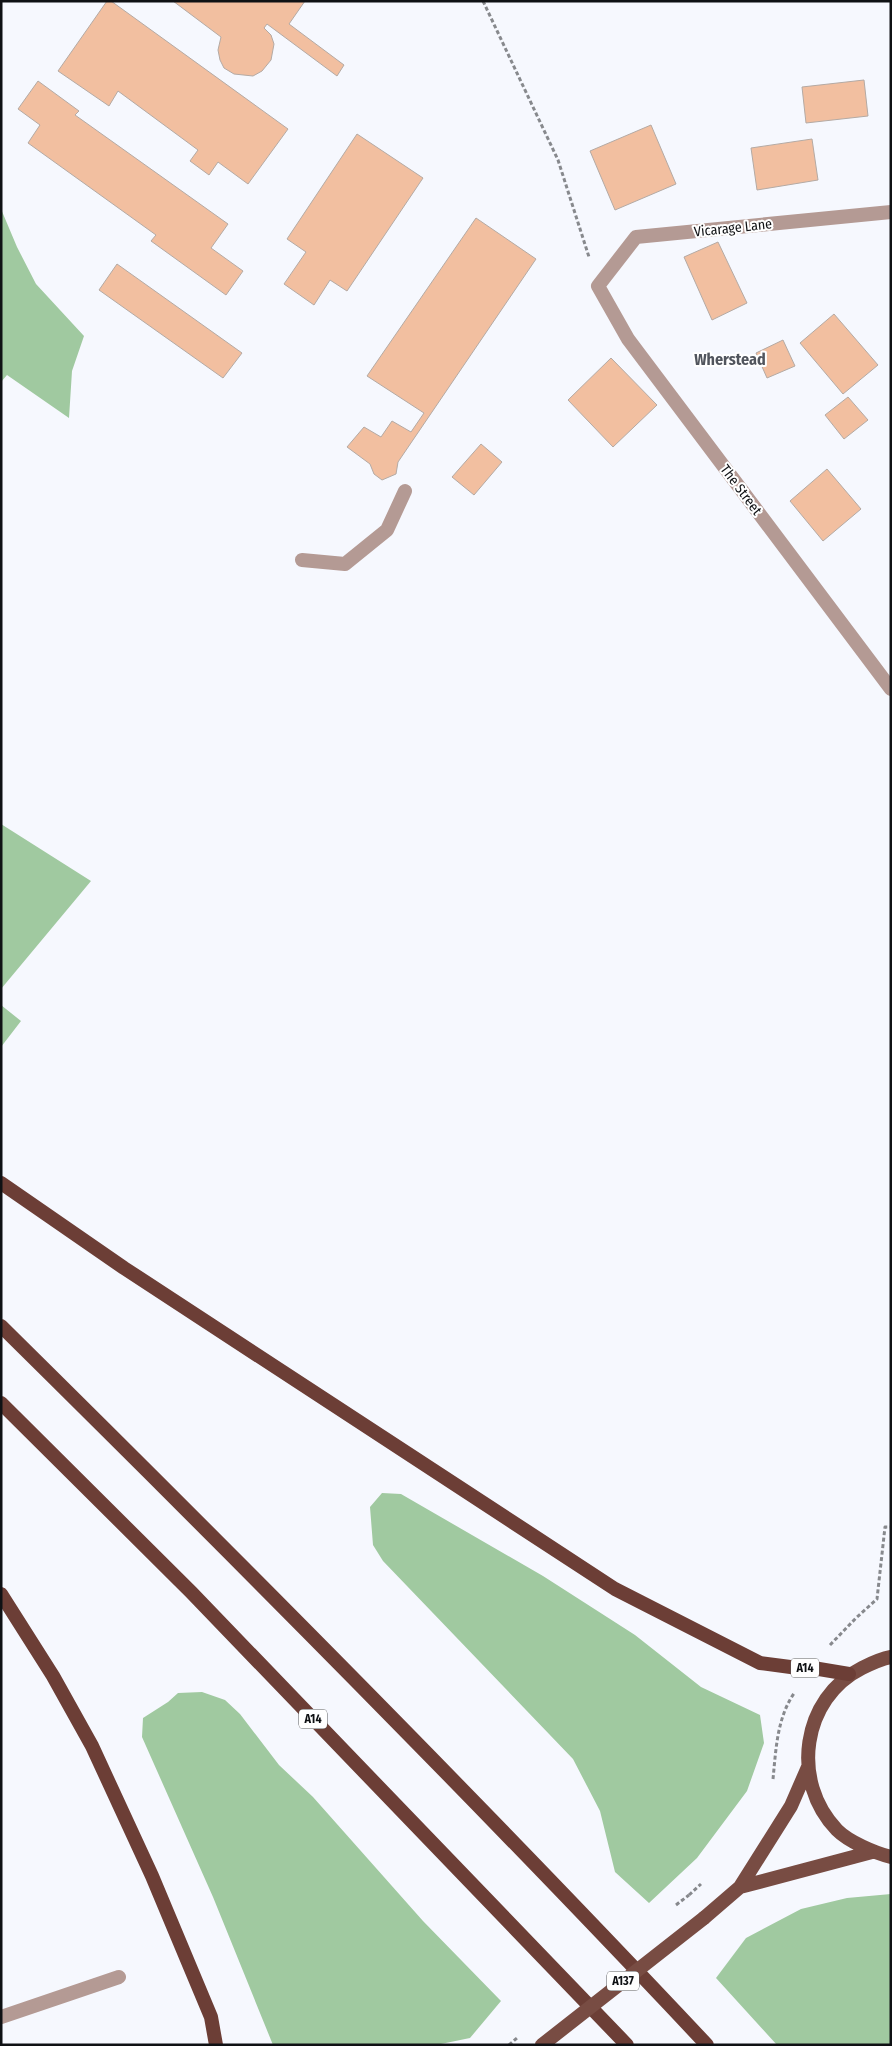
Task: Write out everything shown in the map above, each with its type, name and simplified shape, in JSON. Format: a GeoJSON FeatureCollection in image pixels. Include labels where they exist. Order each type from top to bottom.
{"type":"FeatureCollection","features":[{"type":"Feature","properties":{"kind":"highway","name":"A14"},"geometry":{"type":"LineString","coordinates":[[1,1183],[124,1268],[615,1589],[760,1663],[813,1668],[849,1674]]}},
{"type":"Feature","properties":{"kind":"highway"},"geometry":{"type":"LineString","coordinates":[[1,1326],[224,1546],[599,1930],[707,2045]]}},
{"type":"Feature","properties":{"kind":"highway","name":"A14"},"geometry":{"type":"LineString","coordinates":[[1,1403],[198,1599],[627,2045]]}},
{"type":"Feature","properties":{"kind":"highway"},"geometry":{"type":"LineString","coordinates":[[1,1594],[53,1676],[92,1746],[152,1876],[211,2017],[216,2045]]}},
{"type":"Feature","properties":{"kind":"main road"},"geometry":{"type":"LineString","coordinates":[[891,1657],[880,1658],[849,1674],[835,1686],[825,1700],[810,1732],[808,1767],[817,1801],[837,1830],[872,1852],[891,1858]]}},
{"type":"Feature","properties":{"kind":"main road","name":"A137"},"geometry":{"type":"LineString","coordinates":[[542,2045],[704,1918],[740,1887],[791,1806],[808,1767]]}},
{"type":"Feature","properties":{"kind":"main road","name":"A137"},"geometry":{"type":"LineString","coordinates":[[740,1887],[872,1852]]}},
{"type":"Feature","properties":{"kind":"street","name":"Vicarage Lane"},"geometry":{"type":"LineString","coordinates":[[598,286],[636,237],[891,212]]}},
{"type":"Feature","properties":{"kind":"street","name":"The Street"},"geometry":{"type":"LineString","coordinates":[[598,286],[628,340],[891,689]]}},
{"type":"Feature","properties":{"kind":"street"},"geometry":{"type":"LineString","coordinates":[[302,560],[345,564],[387,530],[405,490]]}},
{"type":"Feature","properties":{"kind":"street"},"geometry":{"type":"LineString","coordinates":[[1,2017],[118,1977]]}},
{"type":"Feature","properties":{"kind":"path"},"geometry":{"type":"LineString","coordinates":[[483,1],[558,160],[598,286]]}},
{"type":"Feature","properties":{"kind":"green space"},"geometry":{"type":"Polygon","coordinates":[[[1,209],[17,247],[36,284],[84,336],[72,371],[69,418],[7,375],[1,382],[1,209]]]}},
{"type":"Feature","properties":{"kind":"green space"},"geometry":{"type":"Polygon","coordinates":[[[1,824],[91,881],[1,989],[1,824]]]}},
{"type":"Feature","properties":{"kind":"green space"},"geometry":{"type":"Polygon","coordinates":[[[1,1005],[21,1021],[1,1047],[1,1005]]]}},
{"type":"Feature","properties":{"kind":"green space"},"geometry":{"type":"Polygon","coordinates":[[[382,1493],[401,1494],[543,1576],[635,1635],[701,1687],[760,1715],[764,1743],[747,1791],[697,1858],[649,1903],[615,1872],[600,1811],[573,1759],[383,1561],[373,1545],[370,1507],[382,1493]]]}},
{"type":"Feature","properties":{"kind":"green space"},"geometry":{"type":"Polygon","coordinates":[[[202,1692],[225,1700],[240,1714],[279,1765],[313,1797],[423,1921],[501,2001],[470,2038],[436,2045],[273,2045],[213,1897],[142,1737],[143,1718],[168,1702],[178,1693],[202,1692]]]}},
{"type":"Feature","properties":{"kind":"green space"},"geometry":{"type":"Polygon","coordinates":[[[891,1894],[891,2045],[777,2045],[716,1978],[746,1938],[801,1909],[847,1898],[891,1894]]]}},
{"type":"Feature","properties":{"kind":"building"},"geometry":{"type":"Polygon","coordinates":[[[107,1],[111,1],[288,129],[248,184],[218,162],[209,175],[190,161],[198,150],[118,91],[109,106],[58,71],[107,1]]]}},
{"type":"Feature","properties":{"kind":"building"},"geometry":{"type":"Polygon","coordinates":[[[173,1],[305,1],[289,24],[344,65],[337,76],[267,24],[264,28],[271,35],[274,44],[271,60],[262,71],[253,76],[234,74],[224,68],[220,60],[218,50],[221,37],[173,1]]]}},
{"type":"Feature","properties":{"kind":"building"},"geometry":{"type":"Polygon","coordinates":[[[864,80],[868,116],[806,123],[802,87],[864,80]]]}},
{"type":"Feature","properties":{"kind":"building"},"geometry":{"type":"Polygon","coordinates":[[[38,81],[79,111],[75,115],[228,224],[211,248],[243,271],[226,295],[151,241],[156,235],[28,143],[40,125],[18,109],[38,81]]]}},
{"type":"Feature","properties":{"kind":"building"},"geometry":{"type":"Polygon","coordinates":[[[651,125],[676,184],[615,210],[590,151],[651,125]]]}},
{"type":"Feature","properties":{"kind":"building"},"geometry":{"type":"Polygon","coordinates":[[[357,134],[423,178],[347,291],[330,280],[314,305],[284,284],[306,252],[287,239],[357,134]]]}},
{"type":"Feature","properties":{"kind":"building"},"geometry":{"type":"Polygon","coordinates":[[[812,139],[818,180],[757,190],[751,148],[812,139]]]}},
{"type":"Feature","properties":{"kind":"building"},"geometry":{"type":"Polygon","coordinates":[[[476,218],[536,259],[398,462],[396,474],[382,480],[374,474],[370,464],[347,447],[364,427],[381,437],[392,421],[411,432],[424,413],[367,376],[476,218]]]}},
{"type":"Feature","properties":{"kind":"building"},"geometry":{"type":"Polygon","coordinates":[[[718,242],[747,303],[712,320],[684,257],[718,242]]]}},
{"type":"Feature","properties":{"kind":"building"},"geometry":{"type":"Polygon","coordinates":[[[117,264],[242,353],[223,378],[99,290],[117,264]]]}},
{"type":"Feature","properties":{"kind":"building"},"geometry":{"type":"Polygon","coordinates":[[[834,314],[878,365],[843,394],[800,343],[834,314]]]}},
{"type":"Feature","properties":{"kind":"building"},"geometry":{"type":"Polygon","coordinates":[[[783,340],[795,366],[767,378],[756,353],[783,340]]]}},
{"type":"Feature","properties":{"kind":"building"},"geometry":{"type":"Polygon","coordinates":[[[611,358],[657,405],[613,447],[568,400],[611,358]]]}},
{"type":"Feature","properties":{"kind":"building"},"geometry":{"type":"Polygon","coordinates":[[[848,397],[868,420],[844,439],[825,415],[848,397]]]}},
{"type":"Feature","properties":{"kind":"building"},"geometry":{"type":"Polygon","coordinates":[[[481,444],[502,462],[474,495],[452,477],[481,444]]]}},
{"type":"Feature","properties":{"kind":"building"},"geometry":{"type":"Polygon","coordinates":[[[827,469],[861,509],[823,541],[790,501],[827,469]]]}},
{"type":"Feature","properties":{"kind":"district","name":"Wherstead"},"geometry":{"type":"Point","coordinates":[730,359]}}]}
